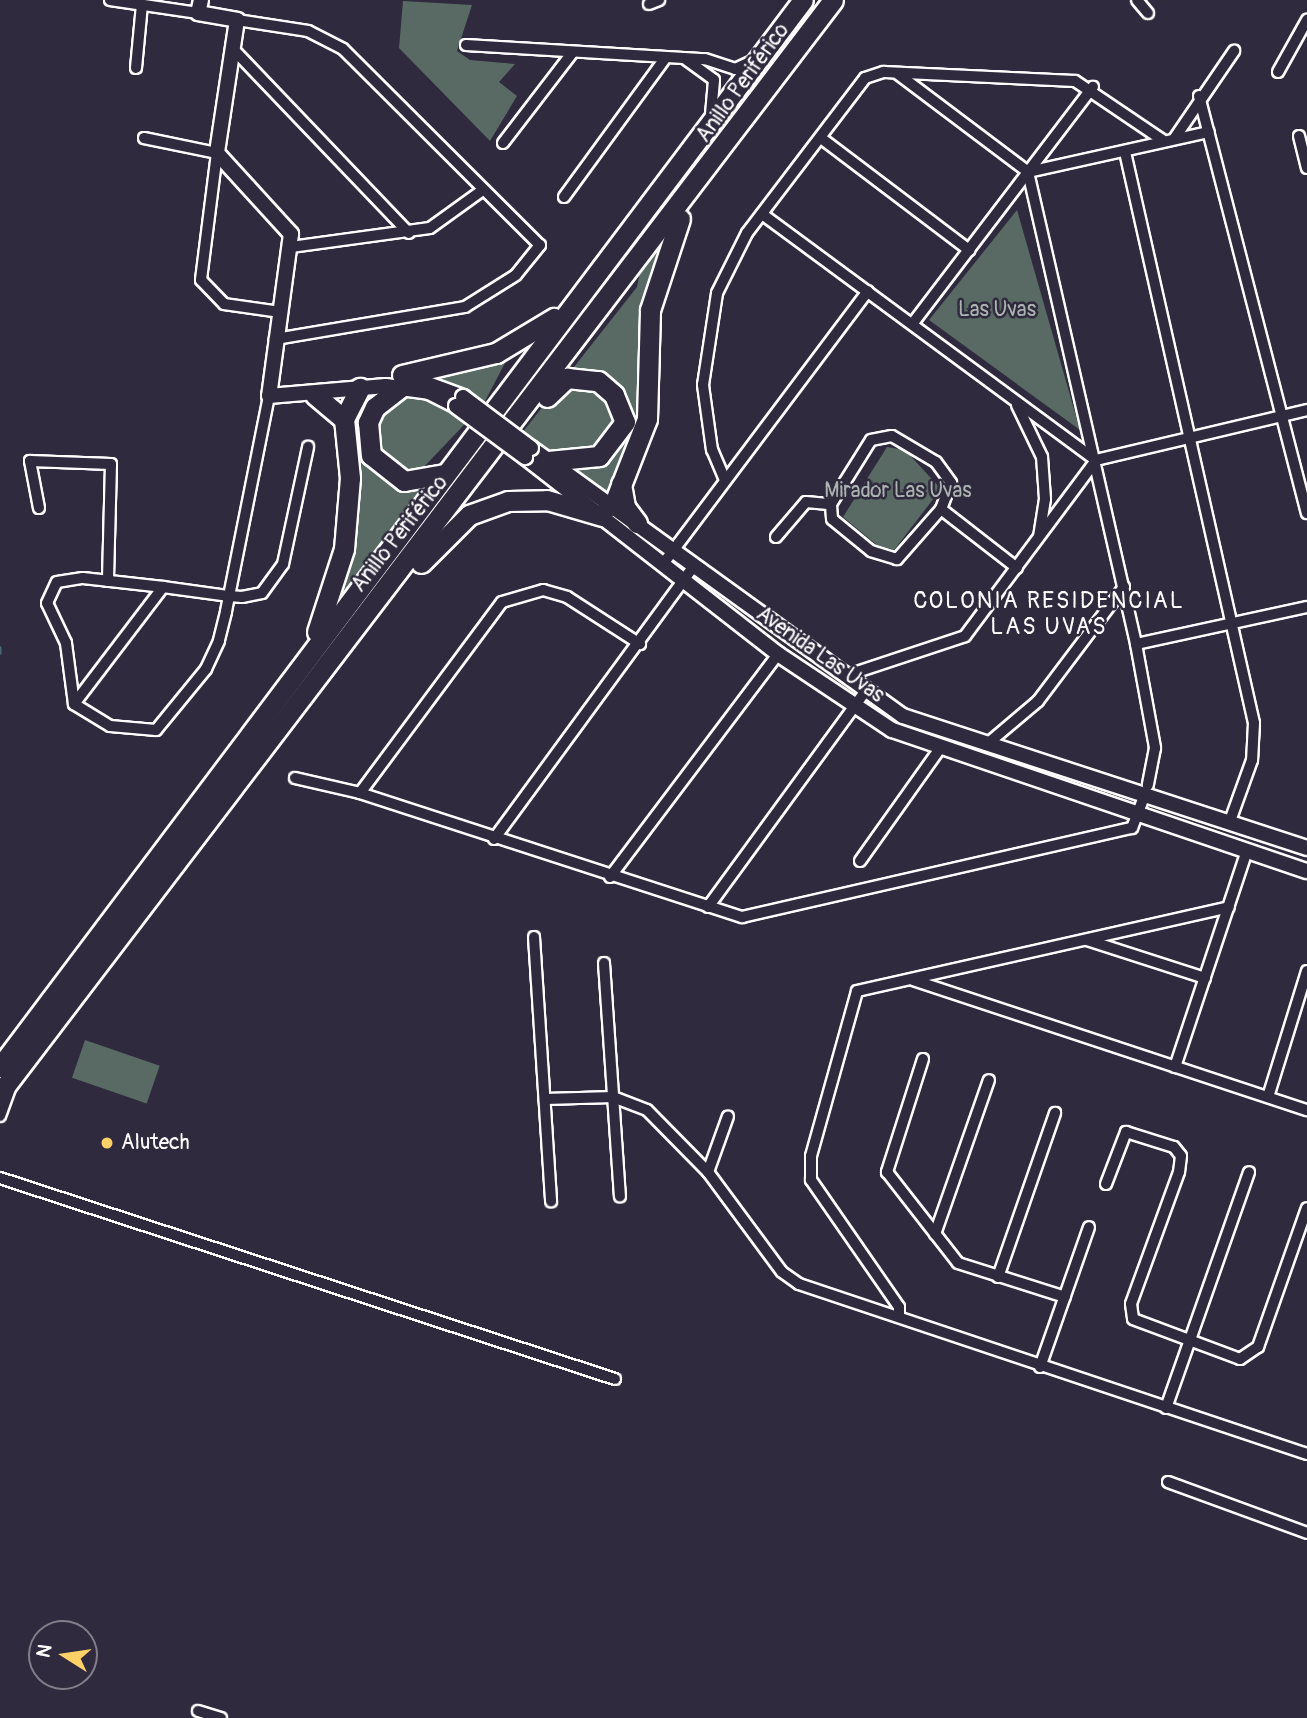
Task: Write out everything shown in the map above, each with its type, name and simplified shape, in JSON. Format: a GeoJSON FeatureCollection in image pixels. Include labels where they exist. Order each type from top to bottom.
{"type":"FeatureCollection","features":[{"type":"Feature","properties":{"kind":"highway","name":"Anillo Periférico"},"geometry":{"type":"LineString","coordinates":[[0,1093],[8,1069],[303,664],[699,143],[803,0]]}},
{"type":"Feature","properties":{"kind":"highway","name":"Anillo Periférico"},"geometry":{"type":"LineString","coordinates":[[8,1069],[517,422],[833,0]]}},
{"type":"Feature","properties":{"kind":"highway"},"geometry":{"type":"LineString","coordinates":[[354,631],[469,516],[529,499],[607,511],[621,484],[651,400],[645,350],[655,287],[689,195]]}},
{"type":"Feature","properties":{"kind":"highway"},"geometry":{"type":"LineString","coordinates":[[445,474],[404,481],[371,455],[368,422],[375,407],[402,381],[515,345],[544,329],[592,281]]}},
{"type":"Feature","properties":{"kind":"highway"},"geometry":{"type":"LineString","coordinates":[[517,422],[567,378],[598,381],[614,394],[625,422],[612,447],[584,462],[534,457]]}},
{"type":"Feature","properties":{"kind":"highway"},"geometry":{"type":"LineString","coordinates":[[303,664],[332,597],[344,549],[350,478],[344,419],[360,388]]}},
{"type":"Feature","properties":{"kind":"highway"},"geometry":{"type":"LineString","coordinates":[[315,395],[344,419]]}},
{"type":"Feature","properties":{"kind":"highway"},"geometry":{"type":"LineString","coordinates":[[621,484],[625,507],[637,523]]}},
{"type":"Feature","properties":{"kind":"street"},"geometry":{"type":"LineString","coordinates":[[110,0],[142,5],[199,6],[237,20],[308,31],[343,49],[480,192],[540,245],[516,275],[465,307],[275,340]]}},
{"type":"Feature","properties":{"kind":"street"},"geometry":{"type":"LineString","coordinates":[[1137,0],[1147,13]]}},
{"type":"Feature","properties":{"kind":"street"},"geometry":{"type":"LineString","coordinates":[[136,68],[142,5]]}},
{"type":"Feature","properties":{"kind":"street"},"geometry":{"type":"LineString","coordinates":[[237,20],[201,280],[224,304],[280,312]]}},
{"type":"Feature","properties":{"kind":"street"},"geometry":{"type":"LineString","coordinates":[[1278,72],[1307,20]]}},
{"type":"Feature","properties":{"kind":"street"},"geometry":{"type":"LineString","coordinates":[[466,45],[572,53],[682,57],[735,69]]}},
{"type":"Feature","properties":{"kind":"street"},"geometry":{"type":"LineString","coordinates":[[699,143],[716,90],[735,69],[771,47]]}},
{"type":"Feature","properties":{"kind":"street"},"geometry":{"type":"LineString","coordinates":[[234,50],[409,233]]}},
{"type":"Feature","properties":{"kind":"street"},"geometry":{"type":"LineString","coordinates":[[1169,140],[1234,51]]}},
{"type":"Feature","properties":{"kind":"street"},"geometry":{"type":"LineString","coordinates":[[503,143],[572,53]]}},
{"type":"Feature","properties":{"kind":"street"},"geometry":{"type":"LineString","coordinates":[[564,197],[666,57]]}},
{"type":"Feature","properties":{"kind":"street"},"geometry":{"type":"LineString","coordinates":[[682,57],[710,75],[716,90]]}},
{"type":"Feature","properties":{"kind":"street"},"geometry":{"type":"LineString","coordinates":[[726,480],[707,418],[704,355],[717,293],[762,215],[865,78],[898,74],[1075,81],[1093,87],[1169,140]]}},
{"type":"Feature","properties":{"kind":"street"},"geometry":{"type":"LineString","coordinates":[[295,779],[360,793],[610,877],[742,917],[1132,828],[1139,816],[1155,748],[1136,644],[1096,460],[1028,172],[898,74]]}},
{"type":"Feature","properties":{"kind":"street"},"geometry":{"type":"LineString","coordinates":[[913,323],[1093,87]]}},
{"type":"Feature","properties":{"kind":"street"},"geometry":{"type":"LineString","coordinates":[[1199,96],[1286,415],[1307,513]]}},
{"type":"Feature","properties":{"kind":"street"},"geometry":{"type":"LineString","coordinates":[[1028,172],[1209,132]]}},
{"type":"Feature","properties":{"kind":"street"},"geometry":{"type":"LineString","coordinates":[[1299,136],[1307,168]]}},
{"type":"Feature","properties":{"kind":"street"},"geometry":{"type":"LineString","coordinates":[[74,704],[110,726],[156,730],[206,669],[229,596],[269,396],[275,340],[291,247],[286,225],[217,153],[144,138]]}},
{"type":"Feature","properties":{"kind":"street"},"geometry":{"type":"LineString","coordinates":[[821,138],[969,250]]}},
{"type":"Feature","properties":{"kind":"street"},"geometry":{"type":"LineString","coordinates":[[1125,152],[1254,723],[1252,760],[1229,824]]}},
{"type":"Feature","properties":{"kind":"street"},"geometry":{"type":"LineString","coordinates":[[291,247],[409,233],[452,218],[480,192]]}},
{"type":"Feature","properties":{"kind":"street"},"geometry":{"type":"LineString","coordinates":[[762,215],[913,323],[1096,460]]}},
{"type":"Feature","properties":{"kind":"street"},"geometry":{"type":"LineString","coordinates":[[663,564],[868,291]]}},
{"type":"Feature","properties":{"kind":"street","name":"Avenida Las Uvas"},"geometry":{"type":"LineString","coordinates":[[269,396],[315,395],[402,381],[460,401],[607,511],[663,564],[778,654],[854,707],[939,750],[1307,871]]}},
{"type":"Feature","properties":{"kind":"street"},"geometry":{"type":"LineString","coordinates":[[1013,399],[1042,457],[1045,499],[1038,539]]}},
{"type":"Feature","properties":{"kind":"street"},"geometry":{"type":"LineString","coordinates":[[845,676],[965,636],[1096,460],[1307,410]]}},
{"type":"Feature","properties":{"kind":"street"},"geometry":{"type":"LineString","coordinates":[[892,436],[908,440],[947,472],[951,483],[941,509],[897,559],[884,558],[832,519],[831,504],[871,440],[892,436]]}},
{"type":"Feature","properties":{"kind":"street"},"geometry":{"type":"LineString","coordinates":[[74,704],[66,643],[47,603],[57,582],[108,581],[254,597],[278,577],[308,447]]}},
{"type":"Feature","properties":{"kind":"street"},"geometry":{"type":"LineString","coordinates":[[39,508],[30,461],[111,464],[108,581]]}},
{"type":"Feature","properties":{"kind":"street"},"geometry":{"type":"LineString","coordinates":[[776,537],[806,502],[831,504]]}},
{"type":"Feature","properties":{"kind":"street"},"geometry":{"type":"LineString","coordinates":[[941,509],[1017,568]]}},
{"type":"Feature","properties":{"kind":"street","name":"Avenida Las Uvas"},"geometry":{"type":"LineString","coordinates":[[607,511],[637,523],[864,692],[903,716],[986,746],[1146,791],[1229,824],[1307,848]]}},
{"type":"Feature","properties":{"kind":"street"},"geometry":{"type":"LineString","coordinates":[[494,839],[640,644],[694,566]]}},
{"type":"Feature","properties":{"kind":"street"},"geometry":{"type":"LineString","coordinates":[[74,704],[163,587]]}},
{"type":"Feature","properties":{"kind":"street"},"geometry":{"type":"LineString","coordinates":[[986,746],[1038,701],[1124,587]]}},
{"type":"Feature","properties":{"kind":"street"},"geometry":{"type":"LineString","coordinates":[[360,793],[502,602],[544,590],[567,597],[640,644]]}},
{"type":"Feature","properties":{"kind":"street"},"geometry":{"type":"LineString","coordinates":[[1136,644],[1307,607]]}},
{"type":"Feature","properties":{"kind":"street"},"geometry":{"type":"LineString","coordinates":[[610,877],[778,654]]}},
{"type":"Feature","properties":{"kind":"street"},"geometry":{"type":"LineString","coordinates":[[708,907],[864,692]]}},
{"type":"Feature","properties":{"kind":"street"},"geometry":{"type":"LineString","coordinates":[[860,861],[939,750]]}},
{"type":"Feature","properties":{"kind":"street"},"geometry":{"type":"LineString","coordinates":[[1175,1067],[1247,851]]}},
{"type":"Feature","properties":{"kind":"street"},"geometry":{"type":"LineString","coordinates":[[899,1317],[899,1307],[814,1191],[810,1168],[857,991],[1228,907]]}},
{"type":"Feature","properties":{"kind":"street"},"geometry":{"type":"LineString","coordinates":[[534,937],[551,1200]]}},
{"type":"Feature","properties":{"kind":"street"},"geometry":{"type":"LineString","coordinates":[[1084,939],[1205,978]]}},
{"type":"Feature","properties":{"kind":"street"},"geometry":{"type":"LineString","coordinates":[[604,963],[620,1195]]}},
{"type":"Feature","properties":{"kind":"street"},"geometry":{"type":"LineString","coordinates":[[1268,1097],[1307,971]]}},
{"type":"Feature","properties":{"kind":"street"},"geometry":{"type":"LineString","coordinates":[[910,979],[1307,1110]]}},
{"type":"Feature","properties":{"kind":"street"},"geometry":{"type":"LineString","coordinates":[[923,1059],[887,1172],[958,1263],[1065,1297]]}},
{"type":"Feature","properties":{"kind":"street"},"geometry":{"type":"LineString","coordinates":[[0,1116],[8,1069]]}},
{"type":"Feature","properties":{"kind":"street"},"geometry":{"type":"LineString","coordinates":[[935,1234],[989,1080]]}},
{"type":"Feature","properties":{"kind":"street"},"geometry":{"type":"LineString","coordinates":[[545,1099],[613,1097],[656,1117],[708,1171],[782,1272],[799,1284],[1040,1367],[1307,1454]]}},
{"type":"Feature","properties":{"kind":"street"},"geometry":{"type":"LineString","coordinates":[[998,1277],[1055,1113]]}},
{"type":"Feature","properties":{"kind":"street"},"geometry":{"type":"LineString","coordinates":[[708,1171],[729,1116]]}},
{"type":"Feature","properties":{"kind":"street"},"geometry":{"type":"LineString","coordinates":[[1106,1184],[1126,1132],[1174,1147],[1181,1156],[1131,1304],[1139,1325],[1240,1359],[1252,1355],[1307,1208]]}},
{"type":"Feature","properties":{"kind":"street"},"geometry":{"type":"LineString","coordinates":[[1166,1408],[1249,1172]]}},
{"type":"Feature","properties":{"kind":"street"},"geometry":{"type":"LineString","coordinates":[[0,1178],[615,1379]]}},
{"type":"Feature","properties":{"kind":"street"},"geometry":{"type":"LineString","coordinates":[[1040,1367],[1089,1227]]}},
{"type":"Feature","properties":{"kind":"street"},"geometry":{"type":"LineString","coordinates":[[1168,1482],[1307,1533]]}},
{"type":"Feature","properties":{"kind":"street"},"geometry":{"type":"LineString","coordinates":[[198,1712],[221,1718]]}},
{"type":"Feature","properties":{"kind":"green space"},"geometry":{"type":"Polygon","coordinates":[[[403,1],[472,5],[457,51],[470,60],[515,64],[499,82],[517,96],[490,141],[399,48],[403,1]]]}},
{"type":"Feature","properties":{"kind":"green space","name":"Las Uvas"},"geometry":{"type":"Polygon","coordinates":[[[1017,210],[1080,430],[929,320],[1017,210]]]}},
{"type":"Feature","properties":{"kind":"green space"},"geometry":{"type":"Polygon","coordinates":[[[659,235],[670,243],[650,381],[613,506],[518,438],[637,287],[643,256],[659,235]]]}},
{"type":"Feature","properties":{"kind":"green space"},"geometry":{"type":"Polygon","coordinates":[[[504,349],[505,363],[483,405],[420,471],[432,492],[403,512],[364,566],[346,607],[333,597],[344,549],[344,419],[360,388],[504,349]]]}},
{"type":"Feature","properties":{"kind":"green space","name":"Mirador Las Uvas"},"geometry":{"type":"Polygon","coordinates":[[[887,447],[905,450],[941,489],[894,550],[877,545],[843,517],[887,447]]]}},
{"type":"Feature","properties":{"kind":"green space"},"geometry":{"type":"Polygon","coordinates":[[[85,1040],[160,1066],[147,1104],[72,1078],[85,1040]]]}},
{"type":"Feature","properties":{"kind":"waterway"},"geometry":{"type":"LineString","coordinates":[[0,648],[0,653]]}},
{"type":"Feature","properties":{"kind":"place","name":"Alutech"},"geometry":{"type":"Point","coordinates":[107,1143]}},
{"type":"Feature","properties":{"kind":"district","name":"COLONIA RESIDENCIAL LAS UVAS"},"geometry":{"type":"Point","coordinates":[1049,614]}}]}
